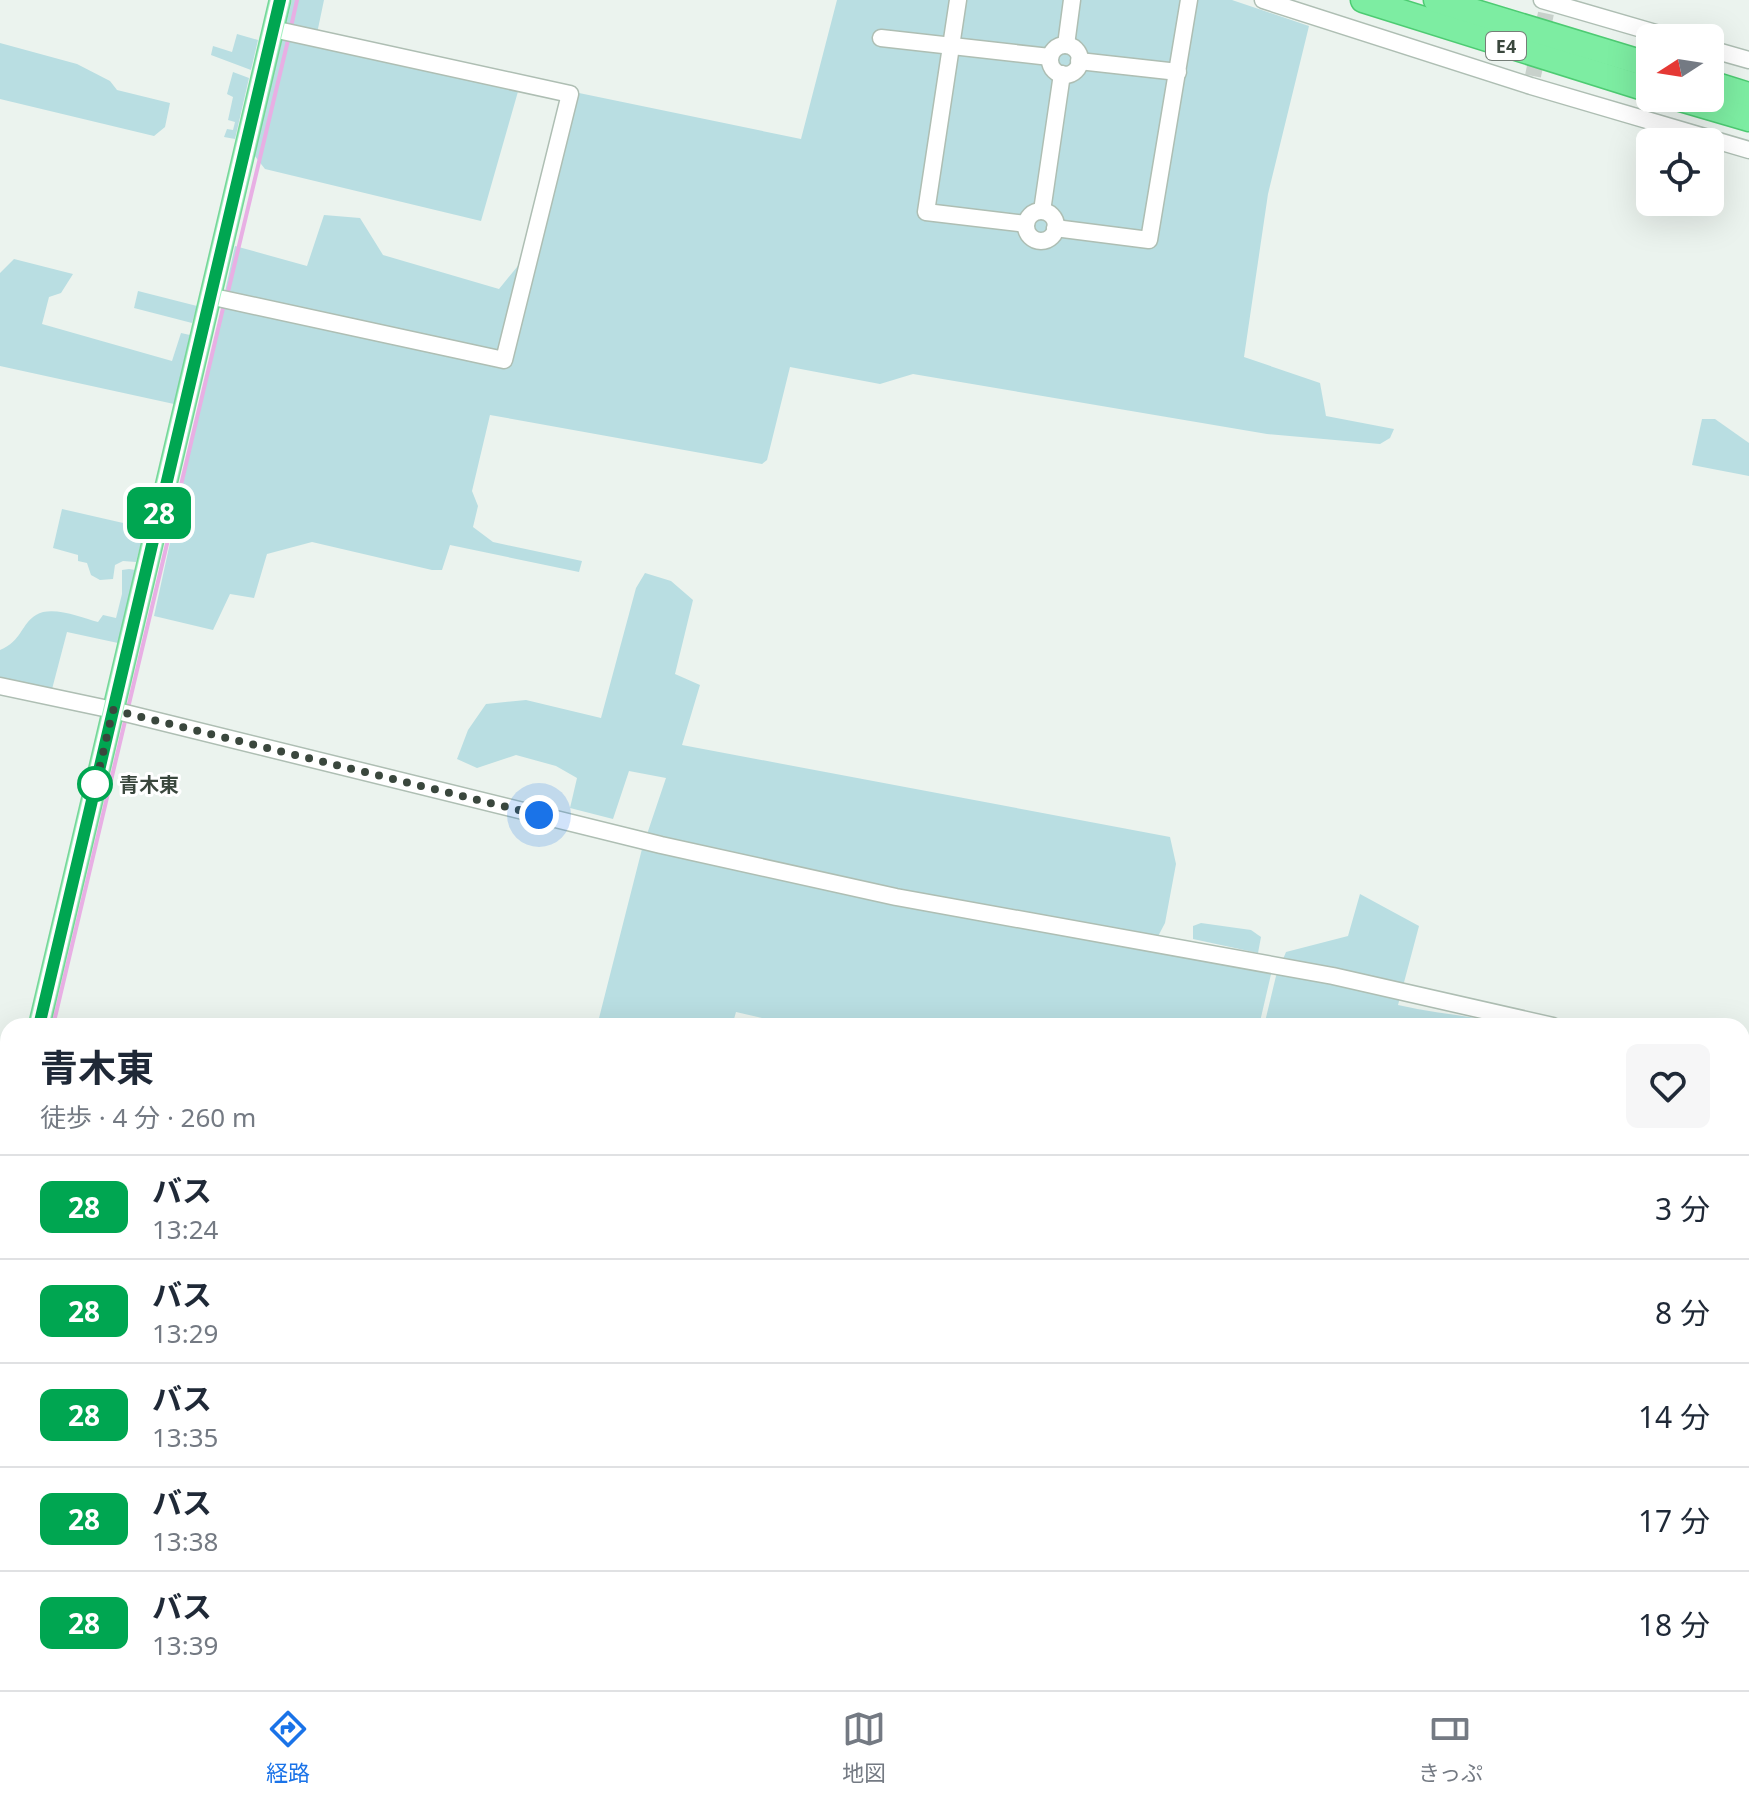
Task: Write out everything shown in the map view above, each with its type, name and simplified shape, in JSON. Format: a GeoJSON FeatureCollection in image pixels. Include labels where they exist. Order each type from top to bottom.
{"type":"FeatureCollection","features":[{"type":"Feature","properties":{"kind":"highway","name":"E4"},"geometry":{"type":"LineString","coordinates":[[1363,0],[1636,86]]}},
{"type":"Feature","properties":{"kind":"highway","name":"E4"},"geometry":{"type":"LineString","coordinates":[[1436,0],[1636,61]]}},
{"type":"Feature","properties":{"kind":"highway"},"geometry":{"type":"LineString","coordinates":[[1724,87],[1749,95]]}},
{"type":"Feature","properties":{"kind":"highway"},"geometry":{"type":"LineString","coordinates":[[1724,112],[1749,119]]}},
{"type":"Feature","properties":{"kind":"main road"},"geometry":{"type":"LineString","coordinates":[[41,1018],[280,0]]}},
{"type":"Feature","properties":{"kind":"street"},"geometry":{"type":"LineString","coordinates":[[958,0],[926,212],[1026,224]]}},
{"type":"Feature","properties":{"kind":"street"},"geometry":{"type":"LineString","coordinates":[[1066,45],[1072,0]]}},
{"type":"Feature","properties":{"kind":"street"},"geometry":{"type":"LineString","coordinates":[[1055,228],[1149,240],[1189,0]]}},
{"type":"Feature","properties":{"kind":"street"},"geometry":{"type":"LineString","coordinates":[[1263,0],[1749,150]]}},
{"type":"Feature","properties":{"kind":"street"},"geometry":{"type":"LineString","coordinates":[[1545,5],[1636,28]]}},
{"type":"Feature","properties":{"kind":"street"},"geometry":{"type":"LineString","coordinates":[[209,296],[504,360],[570,94],[273,29]]}},
{"type":"Feature","properties":{"kind":"street"},"geometry":{"type":"LineString","coordinates":[[881,38],[1050,57]]}},
{"type":"Feature","properties":{"kind":"street"},"geometry":{"type":"LineString","coordinates":[[1066,45],[1075,49],[1079,61],[1075,71],[1062,74],[1053,69],[1050,57],[1057,47],[1066,45]]}},
{"type":"Feature","properties":{"kind":"street"},"geometry":{"type":"LineString","coordinates":[[1724,53],[1749,60]]}},
{"type":"Feature","properties":{"kind":"street"},"geometry":{"type":"LineString","coordinates":[[1079,61],[1178,72]]}},
{"type":"Feature","properties":{"kind":"street"},"geometry":{"type":"LineString","coordinates":[[1042,211],[1062,74]]}},
{"type":"Feature","properties":{"kind":"street"},"geometry":{"type":"LineString","coordinates":[[1042,211],[1051,215],[1055,228],[1049,238],[1037,240],[1030,236],[1026,224],[1031,214],[1042,211]]}},
{"type":"Feature","properties":{"kind":"street"},"geometry":{"type":"LineString","coordinates":[[0,686],[113,710],[646,841],[867,890],[1333,976],[1518,1018]]}},
{"type":"Feature","properties":{"kind":"shaded area"},"geometry":{"type":"Polygon","coordinates":[[[292,0],[324,0],[315,43],[519,88],[481,221],[265,169],[254,155],[292,0]]]}},
{"type":"Feature","properties":{"kind":"shaded area"},"geometry":{"type":"Polygon","coordinates":[[[837,0],[1232,0],[1309,26],[1268,194],[1244,357],[1320,383],[1326,416],[1394,429],[1390,438],[1380,444],[1267,434],[913,374],[880,384],[790,367],[767,460],[762,464],[490,415],[472,491],[478,506],[473,527],[493,542],[582,561],[579,572],[450,545],[442,570],[432,570],[312,542],[267,554],[254,598],[230,594],[213,630],[154,616],[235,246],[307,266],[324,215],[360,218],[383,255],[499,289],[544,234],[579,93],[801,139],[837,0]]]}},
{"type":"Feature","properties":{"kind":"shaded area"},"geometry":{"type":"Polygon","coordinates":[[[237,34],[258,40],[251,70],[211,55],[213,46],[232,52],[237,34]]]}},
{"type":"Feature","properties":{"kind":"shaded area"},"geometry":{"type":"Polygon","coordinates":[[[0,43],[77,64],[110,81],[117,90],[170,103],[165,127],[154,136],[0,99],[0,43]]]}},
{"type":"Feature","properties":{"kind":"shaded area"},"geometry":{"type":"Polygon","coordinates":[[[233,72],[249,78],[235,139],[224,137],[227,129],[233,130],[235,122],[228,120],[233,97],[227,94],[233,72]]]}},
{"type":"Feature","properties":{"kind":"shaded area"},"geometry":{"type":"Polygon","coordinates":[[[14,259],[73,274],[61,293],[49,297],[42,324],[172,361],[181,333],[190,335],[174,404],[0,366],[0,273],[14,259]]]}},
{"type":"Feature","properties":{"kind":"shaded area"},"geometry":{"type":"Polygon","coordinates":[[[138,291],[197,306],[192,323],[134,308],[138,291]]]}},
{"type":"Feature","properties":{"kind":"shaded area"},"geometry":{"type":"Polygon","coordinates":[[[1702,419],[1715,419],[1749,443],[1749,476],[1692,465],[1702,419]]]}},
{"type":"Feature","properties":{"kind":"shaded area"},"geometry":{"type":"Polygon","coordinates":[[[62,509],[145,528],[136,562],[123,561],[115,565],[113,579],[100,580],[91,575],[87,563],[78,561],[78,555],[53,548],[62,509]]]}},
{"type":"Feature","properties":{"kind":"shaded area"},"geometry":{"type":"Polygon","coordinates":[[[122,570],[135,570],[118,643],[67,632],[51,693],[0,681],[0,650],[13,642],[36,615],[50,611],[98,622],[103,615],[116,618],[122,594],[122,570]]]}},
{"type":"Feature","properties":{"kind":"shaded area"},"geometry":{"type":"Polygon","coordinates":[[[645,573],[671,581],[693,600],[675,674],[700,685],[682,745],[1170,837],[1176,864],[1165,923],[1154,944],[1272,970],[1261,1018],[762,1018],[736,1012],[734,1018],[599,1018],[642,849],[666,778],[629,771],[613,819],[570,808],[577,778],[556,766],[516,755],[477,768],[457,759],[468,730],[486,704],[526,700],[601,718],[636,588],[645,573]]]}},
{"type":"Feature","properties":{"kind":"shaded area"},"geometry":{"type":"Polygon","coordinates":[[[1360,894],[1419,926],[1398,1005],[1473,1018],[1266,1018],[1276,976],[1286,952],[1348,936],[1360,894]]]}},
{"type":"Feature","properties":{"kind":"shaded area"},"geometry":{"type":"Polygon","coordinates":[[[1201,923],[1251,930],[1261,937],[1258,953],[1193,939],[1193,926],[1201,923]]]}},
{"type":"Feature","properties":{"kind":"waterway"},"geometry":{"type":"LineString","coordinates":[[291,27],[297,0]]}},
{"type":"Feature","properties":{"kind":"waterway"},"geometry":{"type":"LineString","coordinates":[[227,296],[289,36]]}},
{"type":"Feature","properties":{"kind":"waterway"},"geometry":{"type":"LineString","coordinates":[[128,708],[224,304]]}},
{"type":"Feature","properties":{"kind":"waterway"},"geometry":{"type":"LineString","coordinates":[[55,1018],[126,717]]}},
{"type":"Feature","properties":{"kind":"tunnel"},"geometry":{"type":"LineString","coordinates":[[1533,76],[1546,13]]}},
{"type":"Feature","properties":{"kind":"bus line","name":"28"},"geometry":{"type":"LineString","coordinates":[[41,1018],[280,0]]}},
{"type":"Feature","properties":{"kind":"place","name":"青木東"},"geometry":{"type":"Point","coordinates":[95,784]}},
{"type":"Feature","properties":{"kind":"route"},"geometry":{"type":"LineString","coordinates":[[95,784],[93,796],[113,710],[539,815]]}}]}
